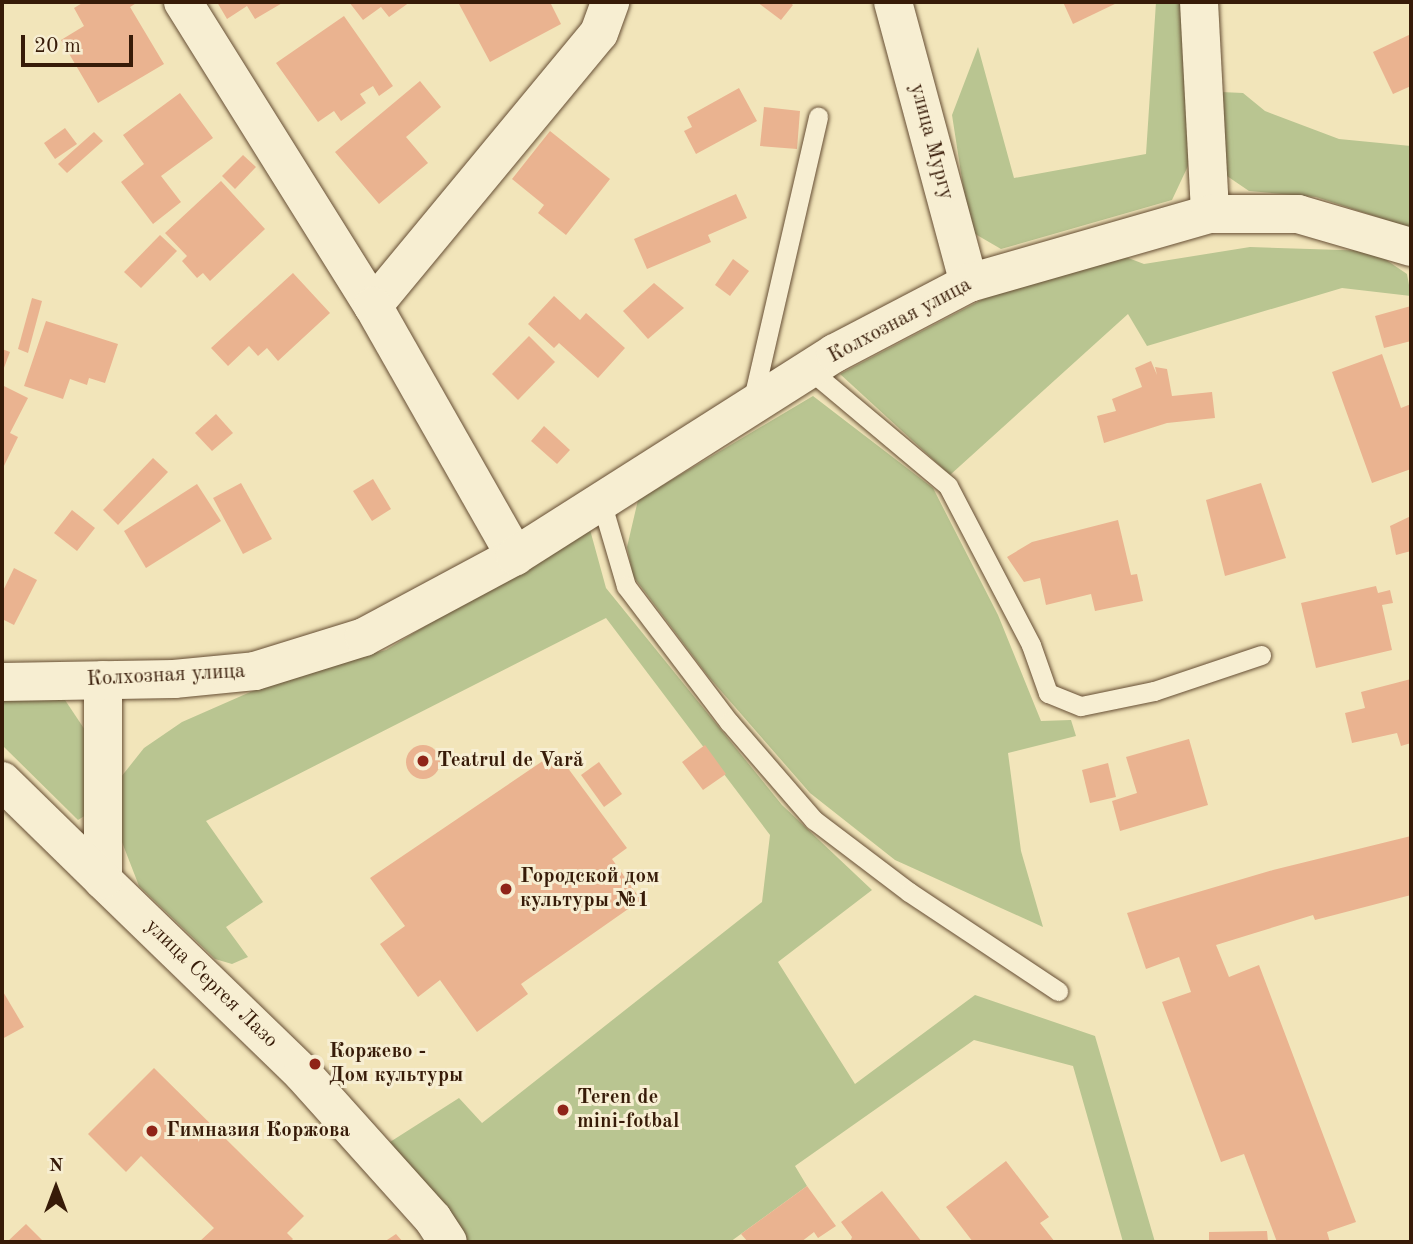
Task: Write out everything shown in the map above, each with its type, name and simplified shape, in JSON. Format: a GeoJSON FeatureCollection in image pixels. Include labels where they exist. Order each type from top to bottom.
{"type":"FeatureCollection","features":[{"type":"Feature","properties":{"kind":"street"},"geometry":{"type":"LineString","coordinates":[[183,2],[373,306],[516,556]]}},
{"type":"Feature","properties":{"kind":"street"},"geometry":{"type":"LineString","coordinates":[[373,306],[599,33],[610,2]]}},
{"type":"Feature","properties":{"kind":"street","name":"улица Мургу"},"geometry":{"type":"LineString","coordinates":[[893,2],[969,282]]}},
{"type":"Feature","properties":{"kind":"street"},"geometry":{"type":"LineString","coordinates":[[1199,2],[1210,214]]}},
{"type":"Feature","properties":{"kind":"street","name":"Колхозная улица"},"geometry":{"type":"LineString","coordinates":[[2,682],[103,680],[256,671],[364,637],[516,556],[810,370],[969,282],[1210,214],[1298,214],[1411,247]]}},
{"type":"Feature","properties":{"kind":"street"},"geometry":{"type":"LineString","coordinates":[[103,680],[103,880]]}},
{"type":"Feature","properties":{"kind":"street","name":"улица Сергея Лазо"},"geometry":{"type":"LineString","coordinates":[[2,781],[302,1073],[433,1219],[448,1242]]}},
{"type":"Feature","properties":{"kind":"lane"},"geometry":{"type":"LineString","coordinates":[[751,407],[818,117]]}},
{"type":"Feature","properties":{"kind":"lane"},"geometry":{"type":"LineString","coordinates":[[810,370],[948,486],[1031,645],[1048,693],[1082,706],[1154,691],[1261,655]]}},
{"type":"Feature","properties":{"kind":"lane"},"geometry":{"type":"LineString","coordinates":[[601,501],[626,586],[729,722],[814,820],[909,892],[1058,991]]}},
{"type":"Feature","properties":{"kind":"green space"},"geometry":{"type":"Polygon","coordinates":[[[1156,2],[1187,2],[1196,149],[1172,200],[1001,249],[970,231],[952,115],[978,47],[1014,178],[1146,154],[1156,2]]]}},
{"type":"Feature","properties":{"kind":"green space"},"geometry":{"type":"Polygon","coordinates":[[[1221,92],[1243,93],[1265,111],[1339,139],[1411,146],[1411,228],[1316,197],[1249,191],[1227,176],[1221,92]]]}},
{"type":"Feature","properties":{"kind":"green space"},"geometry":{"type":"Polygon","coordinates":[[[1250,247],[1373,251],[1407,274],[1411,296],[1342,288],[1147,346],[1128,314],[950,475],[840,374],[1008,286],[1123,256],[1144,264],[1250,247]]]}},
{"type":"Feature","properties":{"kind":"green space"},"geometry":{"type":"Polygon","coordinates":[[[813,396],[933,488],[998,615],[1041,721],[1071,720],[1076,736],[1008,753],[1021,851],[1043,927],[895,860],[810,793],[708,676],[633,576],[627,547],[638,500],[813,396]]]}},
{"type":"Feature","properties":{"kind":"green space"},"geometry":{"type":"Polygon","coordinates":[[[589,526],[606,588],[782,805],[872,890],[778,962],[855,1084],[975,995],[1095,1036],[1155,1242],[1123,1242],[1073,1066],[974,1040],[795,1166],[807,1186],[730,1242],[467,1242],[393,1155],[390,1142],[459,1098],[482,1123],[762,902],[770,835],[606,618],[206,821],[263,902],[226,927],[248,957],[232,964],[215,959],[139,886],[120,837],[121,777],[144,748],[182,722],[280,679],[386,650],[589,526]]]}},
{"type":"Feature","properties":{"kind":"green space"},"geometry":{"type":"Polygon","coordinates":[[[63,697],[85,730],[86,815],[78,820],[2,745],[2,700],[63,697]]]}},
{"type":"Feature","properties":{"kind":"building"},"geometry":{"type":"Polygon","coordinates":[[[84,2],[138,2],[130,7],[164,64],[98,103],[61,40],[84,26],[74,8],[84,2]]]}},
{"type":"Feature","properties":{"kind":"building"},"geometry":{"type":"Polygon","coordinates":[[[217,2],[284,2],[255,19],[247,6],[227,19],[217,2]]]}},
{"type":"Feature","properties":{"kind":"building"},"geometry":{"type":"Polygon","coordinates":[[[349,2],[410,2],[389,17],[381,7],[363,20],[349,2]]]}},
{"type":"Feature","properties":{"kind":"building"},"geometry":{"type":"Polygon","coordinates":[[[550,2],[561,24],[490,62],[459,4],[550,2]]]}},
{"type":"Feature","properties":{"kind":"building"},"geometry":{"type":"Polygon","coordinates":[[[757,2],[789,2],[793,5],[781,20],[757,2]]]}},
{"type":"Feature","properties":{"kind":"building"},"geometry":{"type":"Polygon","coordinates":[[[1063,2],[1119,2],[1073,24],[1063,2]]]}},
{"type":"Feature","properties":{"kind":"building"},"geometry":{"type":"Polygon","coordinates":[[[344,16],[393,86],[379,96],[373,86],[360,94],[366,103],[341,121],[334,111],[318,122],[276,63],[344,16]]]}},
{"type":"Feature","properties":{"kind":"building"},"geometry":{"type":"Polygon","coordinates":[[[1411,34],[1411,86],[1393,94],[1373,52],[1411,34]]]}},
{"type":"Feature","properties":{"kind":"building"},"geometry":{"type":"Polygon","coordinates":[[[420,81],[441,107],[406,137],[428,163],[379,204],[335,152],[420,81]]]}},
{"type":"Feature","properties":{"kind":"building"},"geometry":{"type":"Polygon","coordinates":[[[739,88],[757,121],[696,154],[684,131],[692,127],[687,117],[739,88]]]}},
{"type":"Feature","properties":{"kind":"building"},"geometry":{"type":"Polygon","coordinates":[[[180,93],[213,138],[161,176],[181,202],[153,224],[121,182],[144,164],[123,135],[180,93]]]}},
{"type":"Feature","properties":{"kind":"building"},"geometry":{"type":"Polygon","coordinates":[[[764,107],[800,111],[797,149],[760,146],[764,107]]]}},
{"type":"Feature","properties":{"kind":"building"},"geometry":{"type":"Polygon","coordinates":[[[65,128],[77,144],[55,159],[44,143],[65,128]]]}},
{"type":"Feature","properties":{"kind":"building"},"geometry":{"type":"Polygon","coordinates":[[[550,131],[610,179],[566,235],[538,213],[544,205],[512,179],[550,131]]]}},
{"type":"Feature","properties":{"kind":"building"},"geometry":{"type":"Polygon","coordinates":[[[94,132],[103,141],[67,173],[58,164],[94,132]]]}},
{"type":"Feature","properties":{"kind":"building"},"geometry":{"type":"Polygon","coordinates":[[[243,155],[256,167],[235,189],[222,176],[243,155]]]}},
{"type":"Feature","properties":{"kind":"building"},"geometry":{"type":"Polygon","coordinates":[[[221,181],[265,229],[210,281],[203,273],[197,278],[182,261],[187,256],[165,233],[221,181]]]}},
{"type":"Feature","properties":{"kind":"building"},"geometry":{"type":"Polygon","coordinates":[[[736,194],[747,218],[708,235],[711,242],[647,269],[634,239],[736,194]]]}},
{"type":"Feature","properties":{"kind":"building"},"geometry":{"type":"Polygon","coordinates":[[[160,235],[177,251],[141,288],[124,272],[160,235]]]}},
{"type":"Feature","properties":{"kind":"building"},"geometry":{"type":"Polygon","coordinates":[[[733,259],[749,271],[730,296],[715,285],[733,259]]]}},
{"type":"Feature","properties":{"kind":"building"},"geometry":{"type":"Polygon","coordinates":[[[293,273],[330,313],[278,361],[267,348],[258,356],[249,346],[228,366],[211,348],[293,273]]]}},
{"type":"Feature","properties":{"kind":"building"},"geometry":{"type":"Polygon","coordinates":[[[654,283],[684,308],[648,339],[623,311],[654,283]]]}},
{"type":"Feature","properties":{"kind":"building"},"geometry":{"type":"Polygon","coordinates":[[[554,296],[580,320],[586,313],[625,348],[598,378],[559,343],[554,348],[528,324],[554,296]]]}},
{"type":"Feature","properties":{"kind":"building"},"geometry":{"type":"Polygon","coordinates":[[[32,298],[42,301],[28,353],[18,349],[32,298]]]}},
{"type":"Feature","properties":{"kind":"building"},"geometry":{"type":"Polygon","coordinates":[[[1411,306],[1411,341],[1384,348],[1375,316],[1411,306]]]}},
{"type":"Feature","properties":{"kind":"building"},"geometry":{"type":"Polygon","coordinates":[[[46,321],[118,344],[105,383],[89,378],[87,385],[70,379],[63,399],[24,386],[46,321]]]}},
{"type":"Feature","properties":{"kind":"building"},"geometry":{"type":"Polygon","coordinates":[[[529,336],[555,362],[518,400],[492,374],[529,336]]]}},
{"type":"Feature","properties":{"kind":"building"},"geometry":{"type":"Polygon","coordinates":[[[2,349],[10,352],[2,373],[2,349]]]}},
{"type":"Feature","properties":{"kind":"building"},"geometry":{"type":"Polygon","coordinates":[[[1382,354],[1401,408],[1411,404],[1411,469],[1372,483],[1332,372],[1382,354]]]}},
{"type":"Feature","properties":{"kind":"building"},"geometry":{"type":"Polygon","coordinates":[[[1151,361],[1157,375],[1155,367],[1167,369],[1172,396],[1212,392],[1215,418],[1167,423],[1104,443],[1097,416],[1116,411],[1112,399],[1142,387],[1135,368],[1151,361]]]}},
{"type":"Feature","properties":{"kind":"building"},"geometry":{"type":"Polygon","coordinates":[[[2,385],[28,398],[10,433],[18,437],[2,470],[2,385]]]}},
{"type":"Feature","properties":{"kind":"building"},"geometry":{"type":"Polygon","coordinates":[[[216,414],[233,433],[212,451],[195,433],[216,414]]]}},
{"type":"Feature","properties":{"kind":"building"},"geometry":{"type":"Polygon","coordinates":[[[544,426],[570,450],[557,464],[531,441],[544,426]]]}},
{"type":"Feature","properties":{"kind":"building"},"geometry":{"type":"Polygon","coordinates":[[[153,458],[168,472],[118,525],[103,510],[153,458]]]}},
{"type":"Feature","properties":{"kind":"building"},"geometry":{"type":"Polygon","coordinates":[[[373,479],[391,509],[372,521],[353,491],[373,479]]]}},
{"type":"Feature","properties":{"kind":"building"},"geometry":{"type":"Polygon","coordinates":[[[241,483],[272,539],[243,554],[213,498],[241,483]]]}},
{"type":"Feature","properties":{"kind":"building"},"geometry":{"type":"Polygon","coordinates":[[[1261,483],[1286,558],[1225,576],[1206,500],[1261,483]]]}},
{"type":"Feature","properties":{"kind":"building"},"geometry":{"type":"Polygon","coordinates":[[[197,484],[221,521],[146,568],[124,531],[197,484]]]}},
{"type":"Feature","properties":{"kind":"building"},"geometry":{"type":"Polygon","coordinates":[[[72,510],[95,528],[77,551],[54,533],[72,510]]]}},
{"type":"Feature","properties":{"kind":"building"},"geometry":{"type":"Polygon","coordinates":[[[1411,516],[1411,551],[1396,555],[1390,526],[1411,516]]]}},
{"type":"Feature","properties":{"kind":"building"},"geometry":{"type":"Polygon","coordinates":[[[1118,520],[1131,575],[1137,574],[1143,601],[1095,611],[1091,594],[1046,605],[1040,578],[1024,582],[1007,557],[1032,542],[1118,520]]]}},
{"type":"Feature","properties":{"kind":"building"},"geometry":{"type":"Polygon","coordinates":[[[14,568],[37,580],[14,625],[2,619],[2,593],[14,568]]]}},
{"type":"Feature","properties":{"kind":"building"},"geometry":{"type":"Polygon","coordinates":[[[1376,586],[1378,593],[1390,590],[1393,603],[1382,605],[1392,650],[1316,668],[1301,603],[1376,586]]]}},
{"type":"Feature","properties":{"kind":"building"},"geometry":{"type":"Polygon","coordinates":[[[1411,679],[1411,743],[1401,746],[1397,733],[1352,743],[1345,713],[1365,708],[1361,692],[1411,679]]]}},
{"type":"Feature","properties":{"kind":"building"},"geometry":{"type":"Polygon","coordinates":[[[1189,739],[1208,805],[1120,831],[1112,801],[1137,793],[1126,757],[1189,739]]]}},
{"type":"Feature","properties":{"kind":"building","name":"Teatrul de Vară"},"geometry":{"type":"Polygon","coordinates":[[[423,745],[435,750],[440,762],[435,774],[423,779],[411,774],[406,762],[411,750],[423,745]]]}},
{"type":"Feature","properties":{"kind":"building"},"geometry":{"type":"Polygon","coordinates":[[[705,745],[726,774],[703,790],[682,762],[705,745]]]}},
{"type":"Feature","properties":{"kind":"building","name":"Городской дом культуры №1"},"geometry":{"type":"Polygon","coordinates":[[[556,752],[627,848],[612,859],[641,900],[521,984],[528,994],[477,1032],[440,980],[418,997],[380,944],[405,926],[370,878],[556,752]]]}},
{"type":"Feature","properties":{"kind":"building"},"geometry":{"type":"Polygon","coordinates":[[[599,762],[622,794],[604,807],[581,775],[599,762]]]}},
{"type":"Feature","properties":{"kind":"building"},"geometry":{"type":"Polygon","coordinates":[[[1108,763],[1116,797],[1090,803],[1082,770],[1108,763]]]}},
{"type":"Feature","properties":{"kind":"building"},"geometry":{"type":"Polygon","coordinates":[[[1411,836],[1411,895],[1315,920],[1313,915],[1216,945],[1229,977],[1259,965],[1356,1222],[1327,1232],[1330,1242],[1277,1242],[1244,1154],[1221,1162],[1162,1002],[1191,992],[1179,957],[1146,969],[1127,913],[1273,870],[1411,836]]]}},
{"type":"Feature","properties":{"kind":"building"},"geometry":{"type":"Polygon","coordinates":[[[2,990],[24,1027],[2,1039],[2,990]]]}},
{"type":"Feature","properties":{"kind":"building"},"geometry":{"type":"Polygon","coordinates":[[[154,1068],[304,1216],[287,1233],[293,1239],[290,1242],[199,1242],[214,1228],[141,1156],[126,1172],[88,1134],[154,1068]]]}},
{"type":"Feature","properties":{"kind":"building"},"geometry":{"type":"Polygon","coordinates":[[[1006,1161],[1049,1217],[1040,1223],[1055,1242],[973,1242],[946,1207],[1006,1161]]]}},
{"type":"Feature","properties":{"kind":"building"},"geometry":{"type":"Polygon","coordinates":[[[807,1186],[836,1226],[818,1238],[814,1232],[801,1242],[748,1242],[741,1234],[807,1186]]]}},
{"type":"Feature","properties":{"kind":"building"},"geometry":{"type":"Polygon","coordinates":[[[882,1191],[922,1242],[850,1242],[852,1237],[841,1222],[882,1191]]]}},
{"type":"Feature","properties":{"kind":"building"},"geometry":{"type":"Polygon","coordinates":[[[26,1224],[44,1242],[7,1242],[26,1224]]]}},
{"type":"Feature","properties":{"kind":"building"},"geometry":{"type":"Polygon","coordinates":[[[1267,1231],[1268,1242],[1209,1242],[1209,1232],[1267,1231]]]}},
{"type":"Feature","properties":{"kind":"building"},"geometry":{"type":"Polygon","coordinates":[[[396,1234],[403,1242],[384,1242],[396,1234]]]}},
{"type":"Feature","properties":{"kind":"place","name":"Teatrul de Vară"},"geometry":{"type":"Point","coordinates":[423,761]}},
{"type":"Feature","properties":{"kind":"place","name":"Городской дом культуры №1"},"geometry":{"type":"Point","coordinates":[506,889]}},
{"type":"Feature","properties":{"kind":"place","name":"Коржево - Дом культуры"},"geometry":{"type":"Point","coordinates":[315,1064]}},
{"type":"Feature","properties":{"kind":"place","name":"Teren de mini-fotbal"},"geometry":{"type":"Point","coordinates":[563,1110]}},
{"type":"Feature","properties":{"kind":"place","name":"Гимназия Коржова"},"geometry":{"type":"Point","coordinates":[152,1131]}}]}
